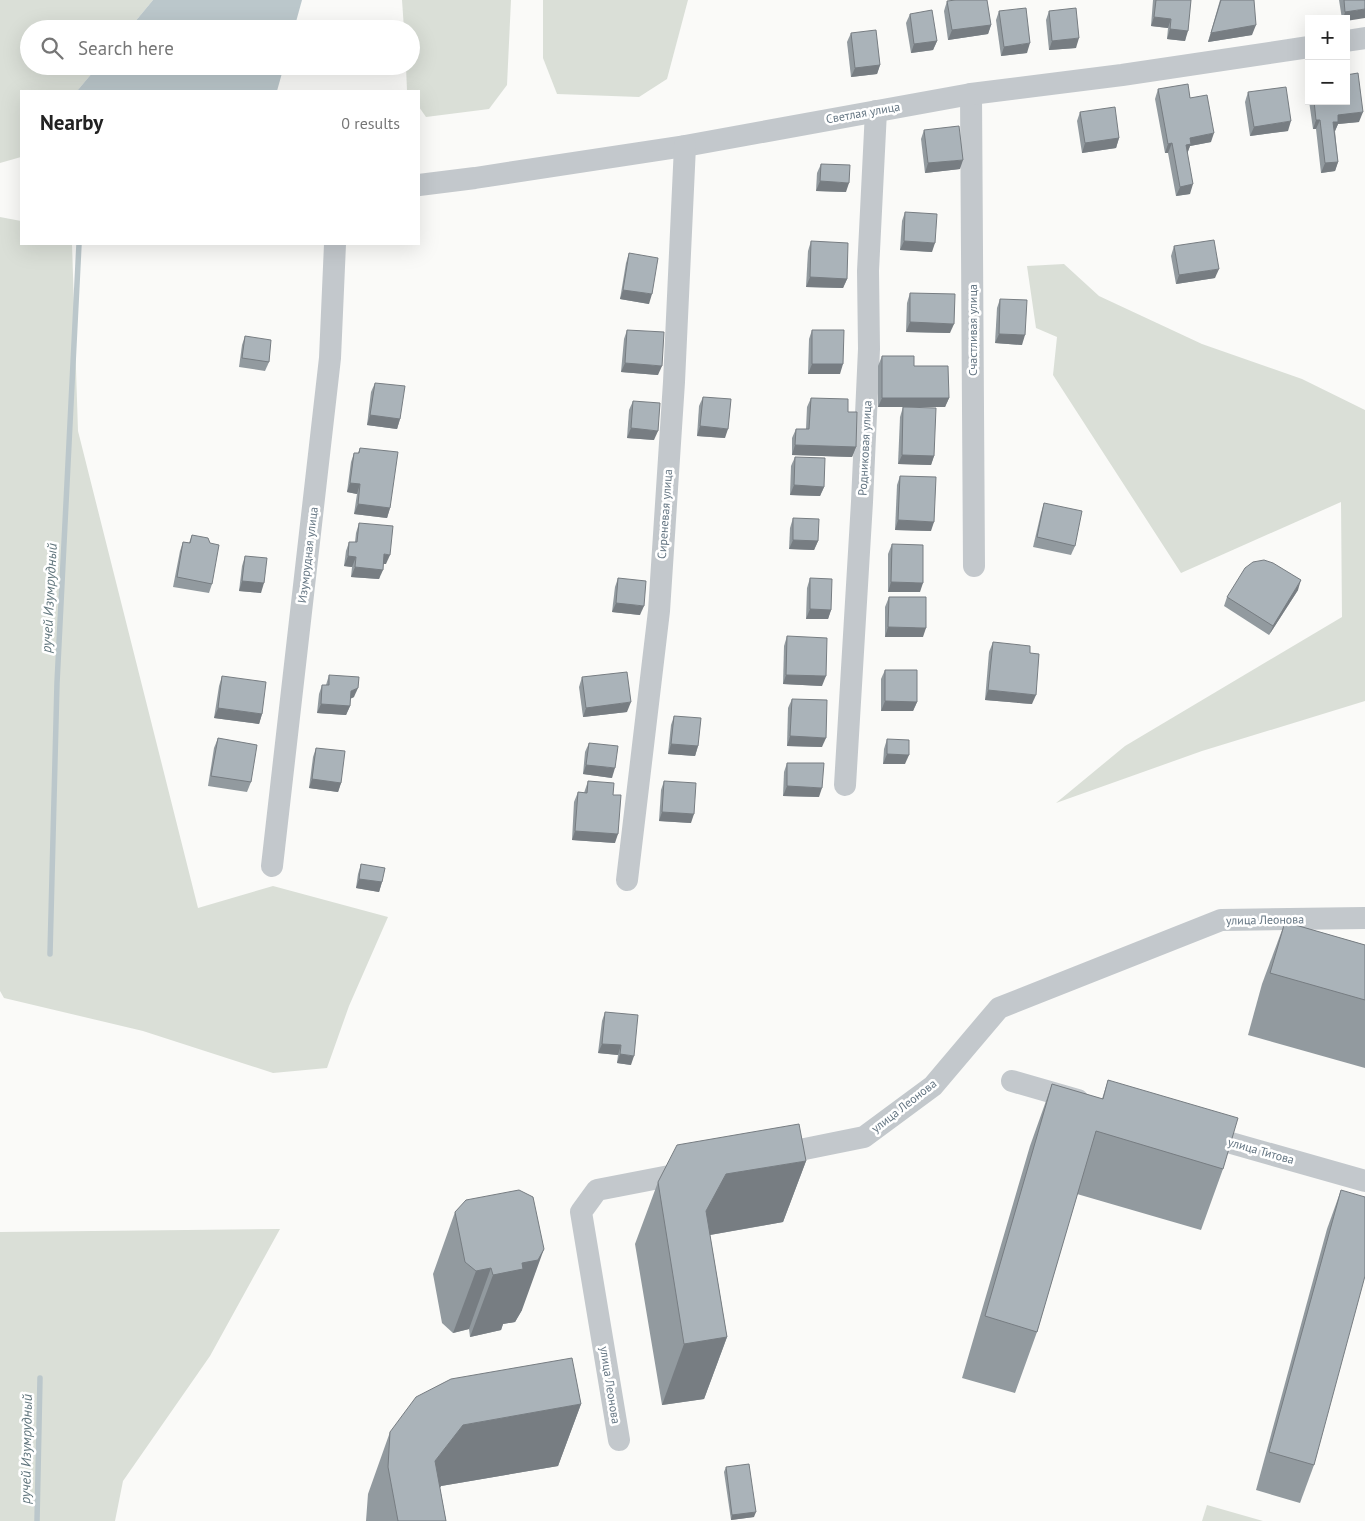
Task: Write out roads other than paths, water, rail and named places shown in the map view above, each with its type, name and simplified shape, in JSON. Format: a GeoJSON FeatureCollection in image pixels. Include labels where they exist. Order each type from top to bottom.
{"type":"FeatureCollection","features":[{"type":"Feature","properties":{"kind":"street"},"geometry":{"type":"LineString","coordinates":[[1350,40],[1365,38]]}},
{"type":"Feature","properties":{"kind":"street","name":"Светлая улица"},"geometry":{"type":"LineString","coordinates":[[420,185],[685,146],[971,94],[1122,75],[1305,48]]}},
{"type":"Feature","properties":{"kind":"street","name":"Счастливая улица"},"geometry":{"type":"LineString","coordinates":[[971,94],[974,566]]}},
{"type":"Feature","properties":{"kind":"street","name":"Родниковая улица"},"geometry":{"type":"LineString","coordinates":[[846,785],[864,464],[869,349],[868,271],[876,111]]}},
{"type":"Feature","properties":{"kind":"street","name":"Сиреневая улица"},"geometry":{"type":"LineString","coordinates":[[627,880],[659,611],[674,382],[685,146]]}},
{"type":"Feature","properties":{"kind":"street","name":"Изумрудная улица"},"geometry":{"type":"LineString","coordinates":[[272,866],[330,358],[335,245]]}},
{"type":"Feature","properties":{"kind":"street","name":"улица Леонова"},"geometry":{"type":"LineString","coordinates":[[759,1158],[864,1137],[933,1086],[999,1008],[1017,1000],[1221,920],[1365,918]]}},
{"type":"Feature","properties":{"kind":"street"},"geometry":{"type":"LineString","coordinates":[[1012,1081],[1097,1105]]}},
{"type":"Feature","properties":{"kind":"street","name":"улица Титова"},"geometry":{"type":"LineString","coordinates":[[1181,1129],[1365,1181]]}},
{"type":"Feature","properties":{"kind":"street","name":"улица Леонова"},"geometry":{"type":"LineString","coordinates":[[619,1440],[581,1212],[597,1190],[712,1167]]}},
{"type":"Feature","properties":{"kind":"waterway","name":"ручей Изумрудный"},"geometry":{"type":"LineString","coordinates":[[50,954],[57,683],[79,245]]}},
{"type":"Feature","properties":{"kind":"waterway","name":"ручей Изумрудный"},"geometry":{"type":"LineString","coordinates":[[37,1521],[40,1378]]}}]}
